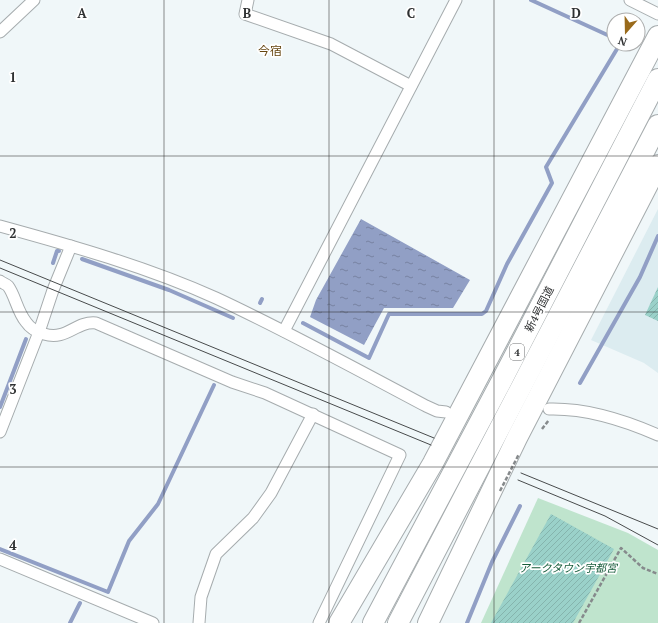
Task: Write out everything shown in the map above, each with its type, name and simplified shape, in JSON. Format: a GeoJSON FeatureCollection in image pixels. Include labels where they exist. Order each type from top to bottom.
{"type":"FeatureCollection","features":[{"type":"Feature","properties":{"kind":"highway"},"geometry":{"type":"LineString","coordinates":[[339,623],[433,463],[658,36]]}},
{"type":"Feature","properties":{"kind":"highway","name":"新4号国道"},"geometry":{"type":"LineString","coordinates":[[373,623],[505,375],[658,79]]}},
{"type":"Feature","properties":{"kind":"highway","name":"新4号国道"},"geometry":{"type":"LineString","coordinates":[[398,623],[658,125]]}},
{"type":"Feature","properties":{"kind":"highway"},"geometry":{"type":"LineString","coordinates":[[428,623],[517,438],[658,165]]}},
{"type":"Feature","properties":{"kind":"street"},"geometry":{"type":"LineString","coordinates":[[0,32],[34,0]]}},
{"type":"Feature","properties":{"kind":"street"},"geometry":{"type":"LineString","coordinates":[[248,0],[245,14],[332,44],[411,86]]}},
{"type":"Feature","properties":{"kind":"street"},"geometry":{"type":"LineString","coordinates":[[284,331],[456,0]]}},
{"type":"Feature","properties":{"kind":"street"},"geometry":{"type":"LineString","coordinates":[[630,0],[658,14]]}},
{"type":"Feature","properties":{"kind":"street"},"geometry":{"type":"LineString","coordinates":[[0,226],[71,246],[163,276],[215,298],[284,331],[426,406],[437,411],[446,412]]}},
{"type":"Feature","properties":{"kind":"street"},"geometry":{"type":"LineString","coordinates":[[0,432],[71,246]]}},
{"type":"Feature","properties":{"kind":"street"},"geometry":{"type":"LineString","coordinates":[[0,281],[8,286],[21,316],[29,326],[39,332],[56,336],[67,333],[84,323],[96,323],[232,382],[265,393],[400,455],[318,623]]}},
{"type":"Feature","properties":{"kind":"street"},"geometry":{"type":"LineString","coordinates":[[549,409],[570,410],[600,415],[658,435]]}},
{"type":"Feature","properties":{"kind":"street"},"geometry":{"type":"LineString","coordinates":[[199,623],[201,597],[216,554],[253,518],[271,493],[313,414]]}},
{"type":"Feature","properties":{"kind":"street"},"geometry":{"type":"LineString","coordinates":[[0,559],[153,623]]}},
{"type":"Feature","properties":{"kind":"path"},"geometry":{"type":"LineString","coordinates":[[500,491],[519,454]]}},
{"type":"Feature","properties":{"kind":"path"},"geometry":{"type":"LineString","coordinates":[[579,623],[621,548],[643,568],[658,574]]}},
{"type":"Feature","properties":{"kind":"shaded area"},"geometry":{"type":"Polygon","coordinates":[[[658,209],[658,373],[644,363],[591,340],[658,209]]]}},
{"type":"Feature","properties":{"kind":"green space","name":"アークタウン宇都宮"},"geometry":{"type":"Polygon","coordinates":[[[538,498],[628,533],[658,550],[658,623],[481,623],[538,498]]]}},
{"type":"Feature","properties":{"kind":"water"},"geometry":{"type":"Polygon","coordinates":[[[361,219],[470,280],[453,308],[384,308],[364,345],[310,317],[316,300],[361,219]]]}},
{"type":"Feature","properties":{"kind":"building"},"geometry":{"type":"Polygon","coordinates":[[[658,287],[658,321],[645,315],[658,287]]]}},
{"type":"Feature","properties":{"kind":"building"},"geometry":{"type":"Polygon","coordinates":[[[551,514],[614,549],[573,623],[491,623],[551,514]]]}},
{"type":"Feature","properties":{"kind":"waterway"},"geometry":{"type":"LineString","coordinates":[[531,0],[606,34]]}},
{"type":"Feature","properties":{"kind":"waterway"},"geometry":{"type":"LineString","coordinates":[[303,323],[369,358],[389,314],[482,314],[486,311],[507,264],[552,183],[546,167],[615,52]]}},
{"type":"Feature","properties":{"kind":"waterway"},"geometry":{"type":"LineString","coordinates":[[580,383],[640,277],[658,236]]}},
{"type":"Feature","properties":{"kind":"waterway"},"geometry":{"type":"LineString","coordinates":[[53,263],[57,251],[59,251]]}},
{"type":"Feature","properties":{"kind":"waterway"},"geometry":{"type":"LineString","coordinates":[[82,259],[169,290],[233,318]]}},
{"type":"Feature","properties":{"kind":"waterway"},"geometry":{"type":"LineString","coordinates":[[260,303],[262,299]]}},
{"type":"Feature","properties":{"kind":"waterway"},"geometry":{"type":"LineString","coordinates":[[0,407],[26,339]]}},
{"type":"Feature","properties":{"kind":"waterway"},"geometry":{"type":"LineString","coordinates":[[0,549],[108,592],[129,541],[158,504],[214,385]]}},
{"type":"Feature","properties":{"kind":"waterway"},"geometry":{"type":"LineString","coordinates":[[467,623],[492,562],[520,506]]}},
{"type":"Feature","properties":{"kind":"waterway"},"geometry":{"type":"LineString","coordinates":[[70,623],[80,603]]}},
{"type":"Feature","properties":{"kind":"tram line"},"geometry":{"type":"LineString","coordinates":[[0,260],[434,438]]}},
{"type":"Feature","properties":{"kind":"tram line"},"geometry":{"type":"LineString","coordinates":[[0,268],[431,445]]}},
{"type":"Feature","properties":{"kind":"tram line"},"geometry":{"type":"LineString","coordinates":[[521,473],[658,529]]}},
{"type":"Feature","properties":{"kind":"tram line"},"geometry":{"type":"LineString","coordinates":[[518,480],[605,516],[658,545]]}},
{"type":"Feature","properties":{"kind":"district","name":"今宿"},"geometry":{"type":"Point","coordinates":[270,51]}}]}
